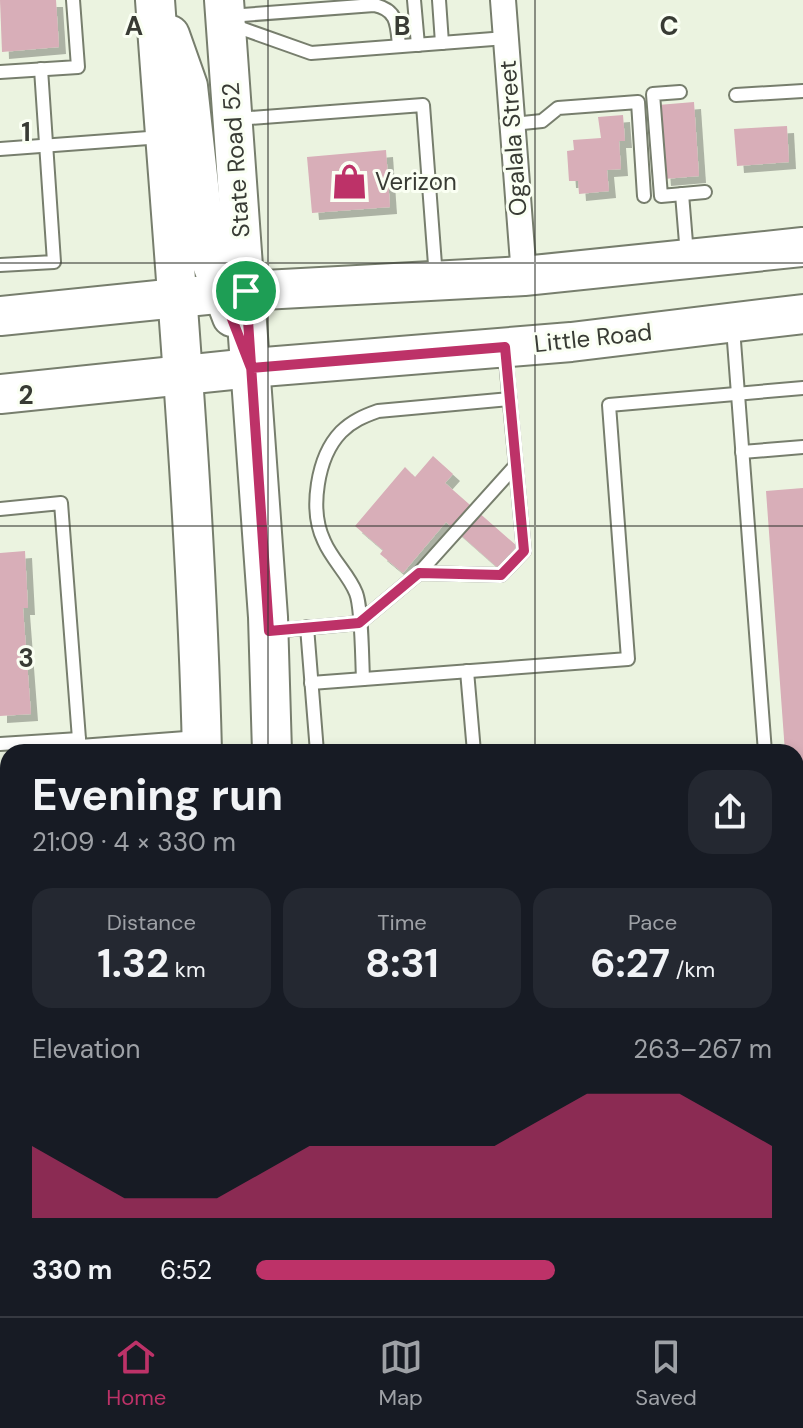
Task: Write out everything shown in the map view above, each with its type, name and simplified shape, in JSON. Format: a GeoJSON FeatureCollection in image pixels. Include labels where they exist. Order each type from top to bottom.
{"type":"FeatureCollection","features":[{"type":"Feature","properties":{"kind":"main road"},"geometry":{"type":"LineString","coordinates":[[156,0],[179,297],[199,628],[202,744]]}},
{"type":"Feature","properties":{"kind":"main road"},"geometry":{"type":"LineString","coordinates":[[156,0],[188,86],[206,248],[234,292]]}},
{"type":"Feature","properties":{"kind":"main road","name":"State Road 52"},"geometry":{"type":"LineString","coordinates":[[232,13],[234,292],[251,368],[269,631],[272,744]]}},
{"type":"Feature","properties":{"kind":"main road"},"geometry":{"type":"LineString","coordinates":[[0,316],[234,292],[524,276],[803,247]]}},
{"type":"Feature","properties":{"kind":"main road","name":"Little Road"},"geometry":{"type":"LineString","coordinates":[[0,394],[251,368],[505,347],[803,314]]}},
{"type":"Feature","properties":{"kind":"street","name":"Ogalala Street"},"geometry":{"type":"LineString","coordinates":[[503,0],[524,276]]}},
{"type":"Feature","properties":{"kind":"lane"},"geometry":{"type":"LineString","coordinates":[[0,72],[78,67],[73,0]]}},
{"type":"Feature","properties":{"kind":"lane"},"geometry":{"type":"LineString","coordinates":[[232,13],[266,0]]}},
{"type":"Feature","properties":{"kind":"lane"},"geometry":{"type":"LineString","coordinates":[[414,0],[418,45]]}},
{"type":"Feature","properties":{"kind":"lane"},"geometry":{"type":"LineString","coordinates":[[439,0],[442,43]]}},
{"type":"Feature","properties":{"kind":"lane"},"geometry":{"type":"LineString","coordinates":[[232,13],[374,5],[391,12],[397,20],[399,46]]}},
{"type":"Feature","properties":{"kind":"lane"},"geometry":{"type":"LineString","coordinates":[[232,13],[311,53],[506,38]]}},
{"type":"Feature","properties":{"kind":"lane"},"geometry":{"type":"LineString","coordinates":[[0,265],[54,262],[41,69]]}},
{"type":"Feature","properties":{"kind":"lane"},"geometry":{"type":"LineString","coordinates":[[736,95],[803,91]]}},
{"type":"Feature","properties":{"kind":"lane"},"geometry":{"type":"LineString","coordinates":[[680,92],[653,94],[661,196],[705,192]]}},
{"type":"Feature","properties":{"kind":"lane"},"geometry":{"type":"LineString","coordinates":[[513,124],[542,121],[558,108],[638,102],[644,196]]}},
{"type":"Feature","properties":{"kind":"lane"},"geometry":{"type":"LineString","coordinates":[[233,120],[423,105],[436,281]]}},
{"type":"Feature","properties":{"kind":"lane"},"geometry":{"type":"LineString","coordinates":[[0,149],[165,137]]}},
{"type":"Feature","properties":{"kind":"lane"},"geometry":{"type":"LineString","coordinates":[[682,194],[687,259]]}},
{"type":"Feature","properties":{"kind":"lane"},"geometry":{"type":"LineString","coordinates":[[733,323],[764,744]]}},
{"type":"Feature","properties":{"kind":"lane"},"geometry":{"type":"LineString","coordinates":[[419,573],[501,575],[524,551],[505,347]]}},
{"type":"Feature","properties":{"kind":"lane"},"geometry":{"type":"LineString","coordinates":[[311,683],[628,659],[609,405],[803,388]]}},
{"type":"Feature","properties":{"kind":"lane"},"geometry":{"type":"LineString","coordinates":[[363,679],[357,594],[323,540],[318,521],[316,503],[326,454],[340,432],[360,417],[378,411],[510,399]]}},
{"type":"Feature","properties":{"kind":"lane"},"geometry":{"type":"LineString","coordinates":[[742,452],[803,447]]}},
{"type":"Feature","properties":{"kind":"lane"},"geometry":{"type":"LineString","coordinates":[[269,631],[359,623],[419,573],[516,465]]}},
{"type":"Feature","properties":{"kind":"lane"},"geometry":{"type":"LineString","coordinates":[[0,509],[61,503],[80,744]]}},
{"type":"Feature","properties":{"kind":"lane"},"geometry":{"type":"LineString","coordinates":[[307,627],[316,744]]}},
{"type":"Feature","properties":{"kind":"lane"},"geometry":{"type":"LineString","coordinates":[[467,671],[473,744]]}},
{"type":"Feature","properties":{"kind":"building"},"geometry":{"type":"Polygon","coordinates":[[[0,0],[56,0],[59,47],[2,52],[0,0]]]}},
{"type":"Feature","properties":{"kind":"building"},"geometry":{"type":"Polygon","coordinates":[[[694,102],[699,176],[664,179],[658,105],[694,102]]]}},
{"type":"Feature","properties":{"kind":"building"},"geometry":{"type":"Polygon","coordinates":[[[623,115],[625,141],[619,141],[621,169],[607,170],[609,191],[579,194],[578,181],[569,181],[567,151],[574,150],[573,140],[601,138],[598,117],[623,115]]]}},
{"type":"Feature","properties":{"kind":"building"},"geometry":{"type":"Polygon","coordinates":[[[787,126],[789,162],[737,166],[734,129],[787,126]]]}},
{"type":"Feature","properties":{"kind":"building","name":"Verizon"},"geometry":{"type":"Polygon","coordinates":[[[386,150],[390,207],[312,213],[307,157],[386,150]]]}},
{"type":"Feature","properties":{"kind":"building"},"geometry":{"type":"Polygon","coordinates":[[[433,456],[453,474],[445,483],[517,546],[498,568],[446,522],[403,573],[380,554],[383,550],[355,526],[405,467],[415,477],[433,456]]]}},
{"type":"Feature","properties":{"kind":"building"},"geometry":{"type":"Polygon","coordinates":[[[803,488],[803,744],[784,744],[766,491],[803,488]]]}},
{"type":"Feature","properties":{"kind":"building"},"geometry":{"type":"Polygon","coordinates":[[[25,551],[28,608],[23,608],[31,714],[0,716],[0,553],[25,551]]]}},
{"type":"Feature","properties":{"kind":"place","name":"Verizon"},"geometry":{"type":"Point","coordinates":[349,182]}},
{"type":"Feature","properties":{"kind":"route"},"geometry":{"type":"LineString","coordinates":[[246,291],[222,293],[251,368],[505,347],[524,551],[501,575],[419,573],[359,623],[269,631],[251,368],[246,291]]}}]}
